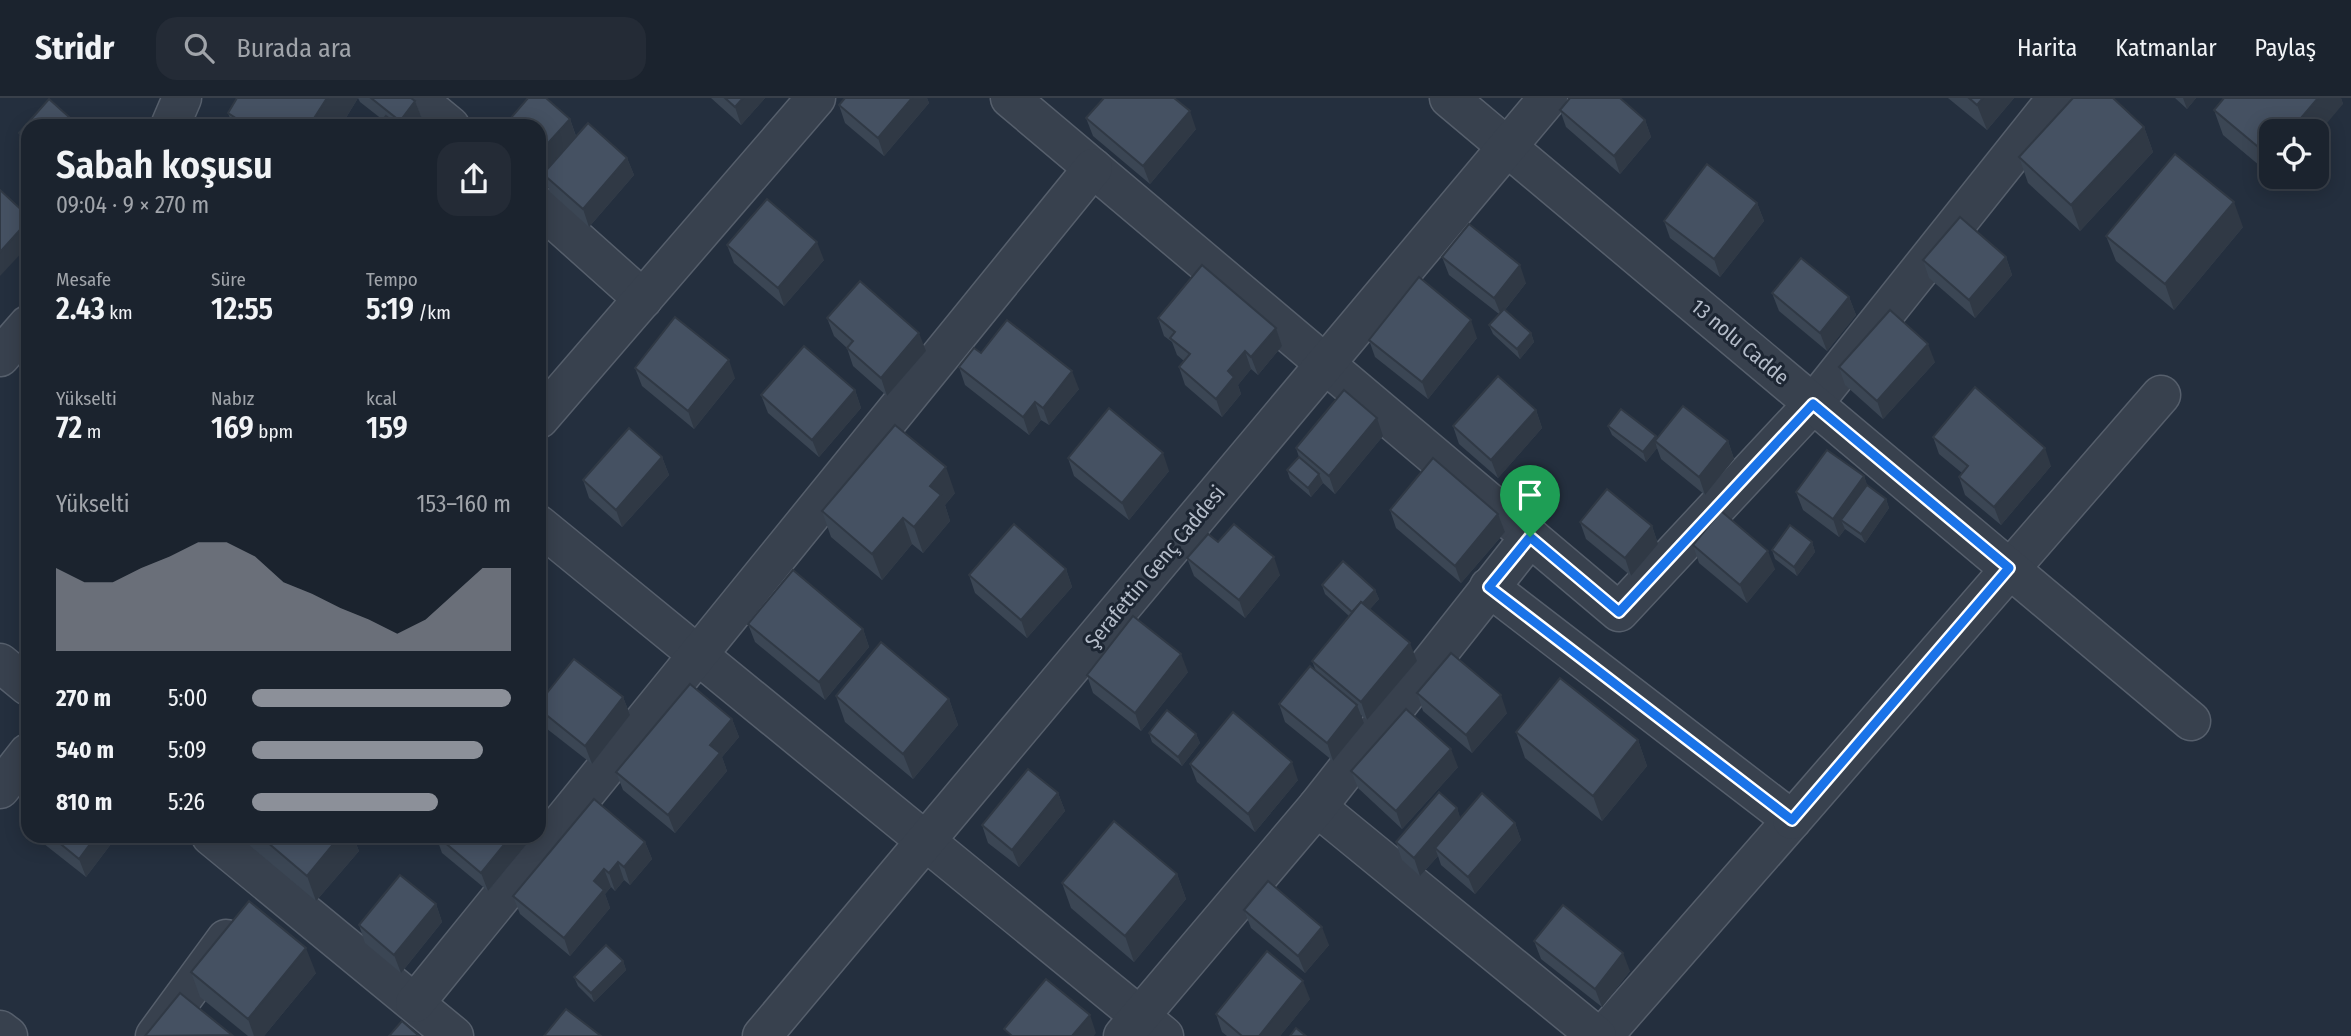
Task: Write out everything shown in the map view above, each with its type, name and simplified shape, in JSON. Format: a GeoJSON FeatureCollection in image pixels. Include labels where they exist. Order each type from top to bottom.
{"type":"FeatureCollection","features":[{"type":"Feature","properties":{"kind":"street"},"geometry":{"type":"LineString","coordinates":[[173,119],[183,98]]}},
{"type":"Feature","properties":{"kind":"street"},"geometry":{"type":"LineString","coordinates":[[546,411],[816,98]]}},
{"type":"Feature","properties":{"kind":"street"},"geometry":{"type":"LineString","coordinates":[[1010,98],[1619,612],[1813,404],[2057,98]]}},
{"type":"Feature","properties":{"kind":"street","name":"13 nolu Cadde"},"geometry":{"type":"LineString","coordinates":[[1449,98],[2191,722]]}},
{"type":"Feature","properties":{"kind":"street","name":"Şerafettin Genç Caddesi"},"geometry":{"type":"LineString","coordinates":[[762,1036],[1548,98]]}},
{"type":"Feature","properties":{"kind":"street"},"geometry":{"type":"LineString","coordinates":[[546,842],[1093,168]]}},
{"type":"Feature","properties":{"kind":"street"},"geometry":{"type":"LineString","coordinates":[[546,212],[643,299]]}},
{"type":"Feature","properties":{"kind":"street"},"geometry":{"type":"LineString","coordinates":[[1603,1036],[2161,395]]}},
{"type":"Feature","properties":{"kind":"street"},"geometry":{"type":"LineString","coordinates":[[546,531],[925,840],[1142,1029],[1530,537]]}},
{"type":"Feature","properties":{"kind":"street"},"geometry":{"type":"LineString","coordinates":[[1489,587],[1792,820]]}},
{"type":"Feature","properties":{"kind":"street"},"geometry":{"type":"LineString","coordinates":[[0,663],[21,680]]}},
{"type":"Feature","properties":{"kind":"street"},"geometry":{"type":"LineString","coordinates":[[0,789],[21,762]]}},
{"type":"Feature","properties":{"kind":"street"},"geometry":{"type":"LineString","coordinates":[[1317,807],[1597,1036]]}},
{"type":"Feature","properties":{"kind":"street"},"geometry":{"type":"LineString","coordinates":[[219,843],[454,1036]]}},
{"type":"Feature","properties":{"kind":"street"},"geometry":{"type":"LineString","coordinates":[[415,1003],[545,843]]}},
{"type":"Feature","properties":{"kind":"street"},"geometry":{"type":"LineString","coordinates":[[155,1036],[268,883]]}},
{"type":"Feature","properties":{"kind":"street"},"geometry":{"type":"LineString","coordinates":[[0,1030],[8,1036]]}},
{"type":"Feature","properties":{"kind":"building"},"geometry":{"type":"Polygon","coordinates":[[[237,98],[327,98],[314,119],[237,119],[228,113],[237,98]]]}},
{"type":"Feature","properties":{"kind":"building"},"geometry":{"type":"Polygon","coordinates":[[[371,98],[411,98],[415,101],[402,119],[397,119],[371,98]]]}},
{"type":"Feature","properties":{"kind":"building"},"geometry":{"type":"Polygon","coordinates":[[[528,98],[546,98],[570,119],[546,145],[546,119],[510,119],[528,98]]]}},
{"type":"Feature","properties":{"kind":"building"},"geometry":{"type":"Polygon","coordinates":[[[725,98],[743,98],[735,107],[725,98]]]}},
{"type":"Feature","properties":{"kind":"building"},"geometry":{"type":"Polygon","coordinates":[[[845,98],[912,98],[878,138],[839,105],[845,98]]]}},
{"type":"Feature","properties":{"kind":"building"},"geometry":{"type":"Polygon","coordinates":[[[1104,98],[1174,98],[1190,111],[1143,166],[1086,118],[1104,98]]]}},
{"type":"Feature","properties":{"kind":"building"},"geometry":{"type":"Polygon","coordinates":[[[1570,98],[1620,98],[1645,120],[1614,156],[1560,110],[1570,98]]]}},
{"type":"Feature","properties":{"kind":"building"},"geometry":{"type":"Polygon","coordinates":[[[1969,98],[1983,98],[1977,105],[1969,98]]]}},
{"type":"Feature","properties":{"kind":"building"},"geometry":{"type":"Polygon","coordinates":[[[2073,98],[2113,98],[2144,127],[2071,205],[2019,157],[2073,98]]]}},
{"type":"Feature","properties":{"kind":"building"},"geometry":{"type":"Polygon","coordinates":[[[2224,98],[2318,98],[2300,119],[2259,119],[2259,148],[2214,110],[2224,98]]]}},
{"type":"Feature","properties":{"kind":"building"},"geometry":{"type":"Polygon","coordinates":[[[49,99],[71,119],[31,119],[49,99]]]}},
{"type":"Feature","properties":{"kind":"building"},"geometry":{"type":"Polygon","coordinates":[[[588,123],[627,158],[583,209],[546,177],[546,171],[588,123]]]}},
{"type":"Feature","properties":{"kind":"building"},"geometry":{"type":"Polygon","coordinates":[[[2175,154],[2234,202],[2165,284],[2106,236],[2175,154]]]}},
{"type":"Feature","properties":{"kind":"building"},"geometry":{"type":"Polygon","coordinates":[[[1707,164],[1757,203],[1714,259],[1664,221],[1707,164]]]}},
{"type":"Feature","properties":{"kind":"building"},"geometry":{"type":"Polygon","coordinates":[[[0,190],[21,210],[21,229],[0,252],[0,190]]]}},
{"type":"Feature","properties":{"kind":"building"},"geometry":{"type":"Polygon","coordinates":[[[767,199],[817,242],[778,288],[727,245],[767,199]]]}},
{"type":"Feature","properties":{"kind":"building"},"geometry":{"type":"Polygon","coordinates":[[[1960,217],[2006,257],[1969,300],[1923,260],[1960,217]]]}},
{"type":"Feature","properties":{"kind":"building"},"geometry":{"type":"Polygon","coordinates":[[[1469,224],[1520,265],[1494,298],[1442,257],[1469,224]]]}},
{"type":"Feature","properties":{"kind":"building"},"geometry":{"type":"Polygon","coordinates":[[[1801,258],[1849,297],[1820,333],[1772,293],[1801,258]]]}},
{"type":"Feature","properties":{"kind":"building"},"geometry":{"type":"Polygon","coordinates":[[[1202,265],[1276,328],[1251,357],[1245,351],[1228,371],[1234,377],[1216,399],[1179,367],[1190,354],[1170,338],[1175,332],[1158,318],[1202,265]]]}},
{"type":"Feature","properties":{"kind":"building"},"geometry":{"type":"Polygon","coordinates":[[[1419,277],[1471,320],[1422,382],[1369,340],[1419,277]]]}},
{"type":"Feature","properties":{"kind":"building"},"geometry":{"type":"Polygon","coordinates":[[[860,281],[919,333],[881,378],[847,348],[853,341],[827,318],[860,281]]]}},
{"type":"Feature","properties":{"kind":"building"},"geometry":{"type":"Polygon","coordinates":[[[1504,309],[1531,333],[1517,349],[1489,325],[1504,309]]]}},
{"type":"Feature","properties":{"kind":"building"},"geometry":{"type":"Polygon","coordinates":[[[1890,310],[1928,344],[1877,401],[1839,367],[1890,310]]]}},
{"type":"Feature","properties":{"kind":"building"},"geometry":{"type":"Polygon","coordinates":[[[675,317],[729,360],[688,411],[635,368],[675,317]]]}},
{"type":"Feature","properties":{"kind":"building"},"geometry":{"type":"Polygon","coordinates":[[[1007,320],[1072,371],[1043,408],[1035,402],[1023,417],[959,367],[974,348],[981,353],[1007,320]]]}},
{"type":"Feature","properties":{"kind":"building"},"geometry":{"type":"Polygon","coordinates":[[[804,346],[855,390],[812,440],[761,395],[804,346]]]}},
{"type":"Feature","properties":{"kind":"building"},"geometry":{"type":"Polygon","coordinates":[[[1498,376],[1536,410],[1491,460],[1453,426],[1498,376]]]}},
{"type":"Feature","properties":{"kind":"building"},"geometry":{"type":"Polygon","coordinates":[[[1975,387],[2045,448],[1994,507],[1959,477],[1968,466],[1933,437],[1975,387]]]}},
{"type":"Feature","properties":{"kind":"building"},"geometry":{"type":"Polygon","coordinates":[[[1344,390],[1377,418],[1329,476],[1296,448],[1344,390]]]}},
{"type":"Feature","properties":{"kind":"building"},"geometry":{"type":"Polygon","coordinates":[[[1683,406],[1728,441],[1699,477],[1655,441],[1683,406]]]}},
{"type":"Feature","properties":{"kind":"building"},"geometry":{"type":"Polygon","coordinates":[[[1109,408],[1163,453],[1122,503],[1068,458],[1109,408]]]}},
{"type":"Feature","properties":{"kind":"building"},"geometry":{"type":"Polygon","coordinates":[[[1621,409],[1656,436],[1643,452],[1608,426],[1621,409]]]}},
{"type":"Feature","properties":{"kind":"building"},"geometry":{"type":"Polygon","coordinates":[[[895,425],[946,467],[930,486],[941,495],[914,527],[903,518],[872,554],[822,511],[895,425]]]}},
{"type":"Feature","properties":{"kind":"building"},"geometry":{"type":"Polygon","coordinates":[[[629,428],[662,457],[616,510],[583,480],[629,428]]]}},
{"type":"Feature","properties":{"kind":"building"},"geometry":{"type":"Polygon","coordinates":[[[1827,450],[1864,476],[1833,519],[1796,492],[1827,450]]]}},
{"type":"Feature","properties":{"kind":"building"},"geometry":{"type":"Polygon","coordinates":[[[1299,457],[1319,474],[1308,488],[1287,470],[1299,457]]]}},
{"type":"Feature","properties":{"kind":"building"},"geometry":{"type":"Polygon","coordinates":[[[1433,458],[1498,514],[1455,566],[1390,510],[1433,458]]]}},
{"type":"Feature","properties":{"kind":"building"},"geometry":{"type":"Polygon","coordinates":[[[1867,485],[1886,499],[1861,534],[1841,520],[1867,485]]]}},
{"type":"Feature","properties":{"kind":"building"},"geometry":{"type":"Polygon","coordinates":[[[1607,489],[1652,526],[1625,558],[1580,522],[1607,489]]]}},
{"type":"Feature","properties":{"kind":"building"},"geometry":{"type":"Polygon","coordinates":[[[1721,511],[1768,551],[1740,585],[1693,545],[1721,511]]]}},
{"type":"Feature","properties":{"kind":"building"},"geometry":{"type":"Polygon","coordinates":[[[1014,524],[1066,569],[1021,620],[969,575],[1014,524]]]}},
{"type":"Feature","properties":{"kind":"building"},"geometry":{"type":"Polygon","coordinates":[[[1234,524],[1274,557],[1239,600],[1187,558],[1208,534],[1218,542],[1234,524]]]}},
{"type":"Feature","properties":{"kind":"building"},"geometry":{"type":"Polygon","coordinates":[[[1790,525],[1812,542],[1794,567],[1772,550],[1790,525]]]}},
{"type":"Feature","properties":{"kind":"building"},"geometry":{"type":"Polygon","coordinates":[[[1343,561],[1375,590],[1352,612],[1322,585],[1343,561]]]}},
{"type":"Feature","properties":{"kind":"building"},"geometry":{"type":"Polygon","coordinates":[[[793,570],[863,629],[819,682],[748,624],[793,570]]]}},
{"type":"Feature","properties":{"kind":"building"},"geometry":{"type":"Polygon","coordinates":[[[1361,602],[1410,643],[1361,702],[1312,661],[1361,602]]]}},
{"type":"Feature","properties":{"kind":"building"},"geometry":{"type":"Polygon","coordinates":[[[1133,616],[1181,654],[1135,713],[1087,675],[1133,616]]]}},
{"type":"Feature","properties":{"kind":"building"},"geometry":{"type":"Polygon","coordinates":[[[881,642],[949,699],[903,754],[836,696],[881,642]]]}},
{"type":"Feature","properties":{"kind":"building"},"geometry":{"type":"Polygon","coordinates":[[[1451,653],[1501,695],[1466,735],[1417,693],[1451,653]]]}},
{"type":"Feature","properties":{"kind":"building"},"geometry":{"type":"Polygon","coordinates":[[[574,659],[623,697],[585,746],[546,715],[546,694],[574,659]]]}},
{"type":"Feature","properties":{"kind":"building"},"geometry":{"type":"Polygon","coordinates":[[[1310,666],[1357,705],[1327,743],[1279,704],[1310,666]]]}},
{"type":"Feature","properties":{"kind":"building"},"geometry":{"type":"Polygon","coordinates":[[[1560,678],[1638,740],[1593,796],[1516,732],[1560,678]]]}},
{"type":"Feature","properties":{"kind":"building"},"geometry":{"type":"Polygon","coordinates":[[[690,684],[732,719],[710,745],[720,753],[668,815],[616,772],[690,684]]]}},
{"type":"Feature","properties":{"kind":"building"},"geometry":{"type":"Polygon","coordinates":[[[1406,709],[1451,749],[1396,811],[1351,771],[1406,709]]]}},
{"type":"Feature","properties":{"kind":"building"},"geometry":{"type":"Polygon","coordinates":[[[1167,710],[1196,734],[1178,757],[1149,733],[1167,710]]]}},
{"type":"Feature","properties":{"kind":"building"},"geometry":{"type":"Polygon","coordinates":[[[1233,712],[1292,762],[1248,814],[1190,764],[1233,712]]]}},
{"type":"Feature","properties":{"kind":"building"},"geometry":{"type":"Polygon","coordinates":[[[1028,769],[1058,793],[1012,850],[982,825],[1028,769]]]}},
{"type":"Feature","properties":{"kind":"building"},"geometry":{"type":"Polygon","coordinates":[[[1439,792],[1457,808],[1414,858],[1396,842],[1439,792]]]}},
{"type":"Feature","properties":{"kind":"building"},"geometry":{"type":"Polygon","coordinates":[[[1482,793],[1515,823],[1468,877],[1435,848],[1482,793]]]}},
{"type":"Feature","properties":{"kind":"building"},"geometry":{"type":"Polygon","coordinates":[[[594,799],[645,842],[624,867],[618,862],[609,873],[604,869],[594,881],[604,890],[564,938],[513,896],[594,799]]]}},
{"type":"Feature","properties":{"kind":"building"},"geometry":{"type":"Polygon","coordinates":[[[1114,821],[1177,874],[1125,936],[1062,883],[1114,821]]]}},
{"type":"Feature","properties":{"kind":"building"},"geometry":{"type":"Polygon","coordinates":[[[60,843],[91,843],[79,859],[60,843]]]}},
{"type":"Feature","properties":{"kind":"building"},"geometry":{"type":"Polygon","coordinates":[[[268,843],[334,843],[307,876],[268,843]]]}},
{"type":"Feature","properties":{"kind":"building"},"geometry":{"type":"Polygon","coordinates":[[[445,843],[505,843],[481,873],[445,843]]]}},
{"type":"Feature","properties":{"kind":"building"},"geometry":{"type":"Polygon","coordinates":[[[400,875],[436,904],[394,955],[359,925],[400,875]]]}},
{"type":"Feature","properties":{"kind":"building"},"geometry":{"type":"Polygon","coordinates":[[[1268,881],[1322,927],[1298,956],[1244,910],[1268,881]]]}},
{"type":"Feature","properties":{"kind":"building"},"geometry":{"type":"Polygon","coordinates":[[[249,901],[306,948],[248,1019],[191,972],[249,901]]]}},
{"type":"Feature","properties":{"kind":"building"},"geometry":{"type":"Polygon","coordinates":[[[1563,905],[1623,953],[1595,989],[1534,941],[1563,905]]]}},
{"type":"Feature","properties":{"kind":"building"},"geometry":{"type":"Polygon","coordinates":[[[606,945],[623,961],[591,993],[574,977],[606,945]]]}},
{"type":"Feature","properties":{"kind":"building"},"geometry":{"type":"Polygon","coordinates":[[[1267,951],[1303,981],[1259,1036],[1242,1036],[1216,1014],[1267,951]]]}},
{"type":"Feature","properties":{"kind":"building"},"geometry":{"type":"Polygon","coordinates":[[[1046,979],[1090,1015],[1072,1036],[1012,1036],[1004,1029],[1046,979]]]}},
{"type":"Feature","properties":{"kind":"building"},"geometry":{"type":"Polygon","coordinates":[[[180,993],[232,1035],[145,1036],[180,993]]]}},
{"type":"Feature","properties":{"kind":"building"},"geometry":{"type":"Polygon","coordinates":[[[566,1009],[601,1036],[544,1036],[566,1009]]]}},
{"type":"Feature","properties":{"kind":"building"},"geometry":{"type":"Polygon","coordinates":[[[402,1021],[419,1036],[389,1036],[402,1021]]]}},
{"type":"Feature","properties":{"kind":"building"},"geometry":{"type":"Polygon","coordinates":[[[1296,1028],[1306,1036],[1290,1036],[1296,1028]]]}},
{"type":"Feature","properties":{"kind":"route"},"geometry":{"type":"LineString","coordinates":[[1813,404],[2009,568],[1792,820],[1489,587],[1530,537],[1619,612],[1813,404]]}}]}
